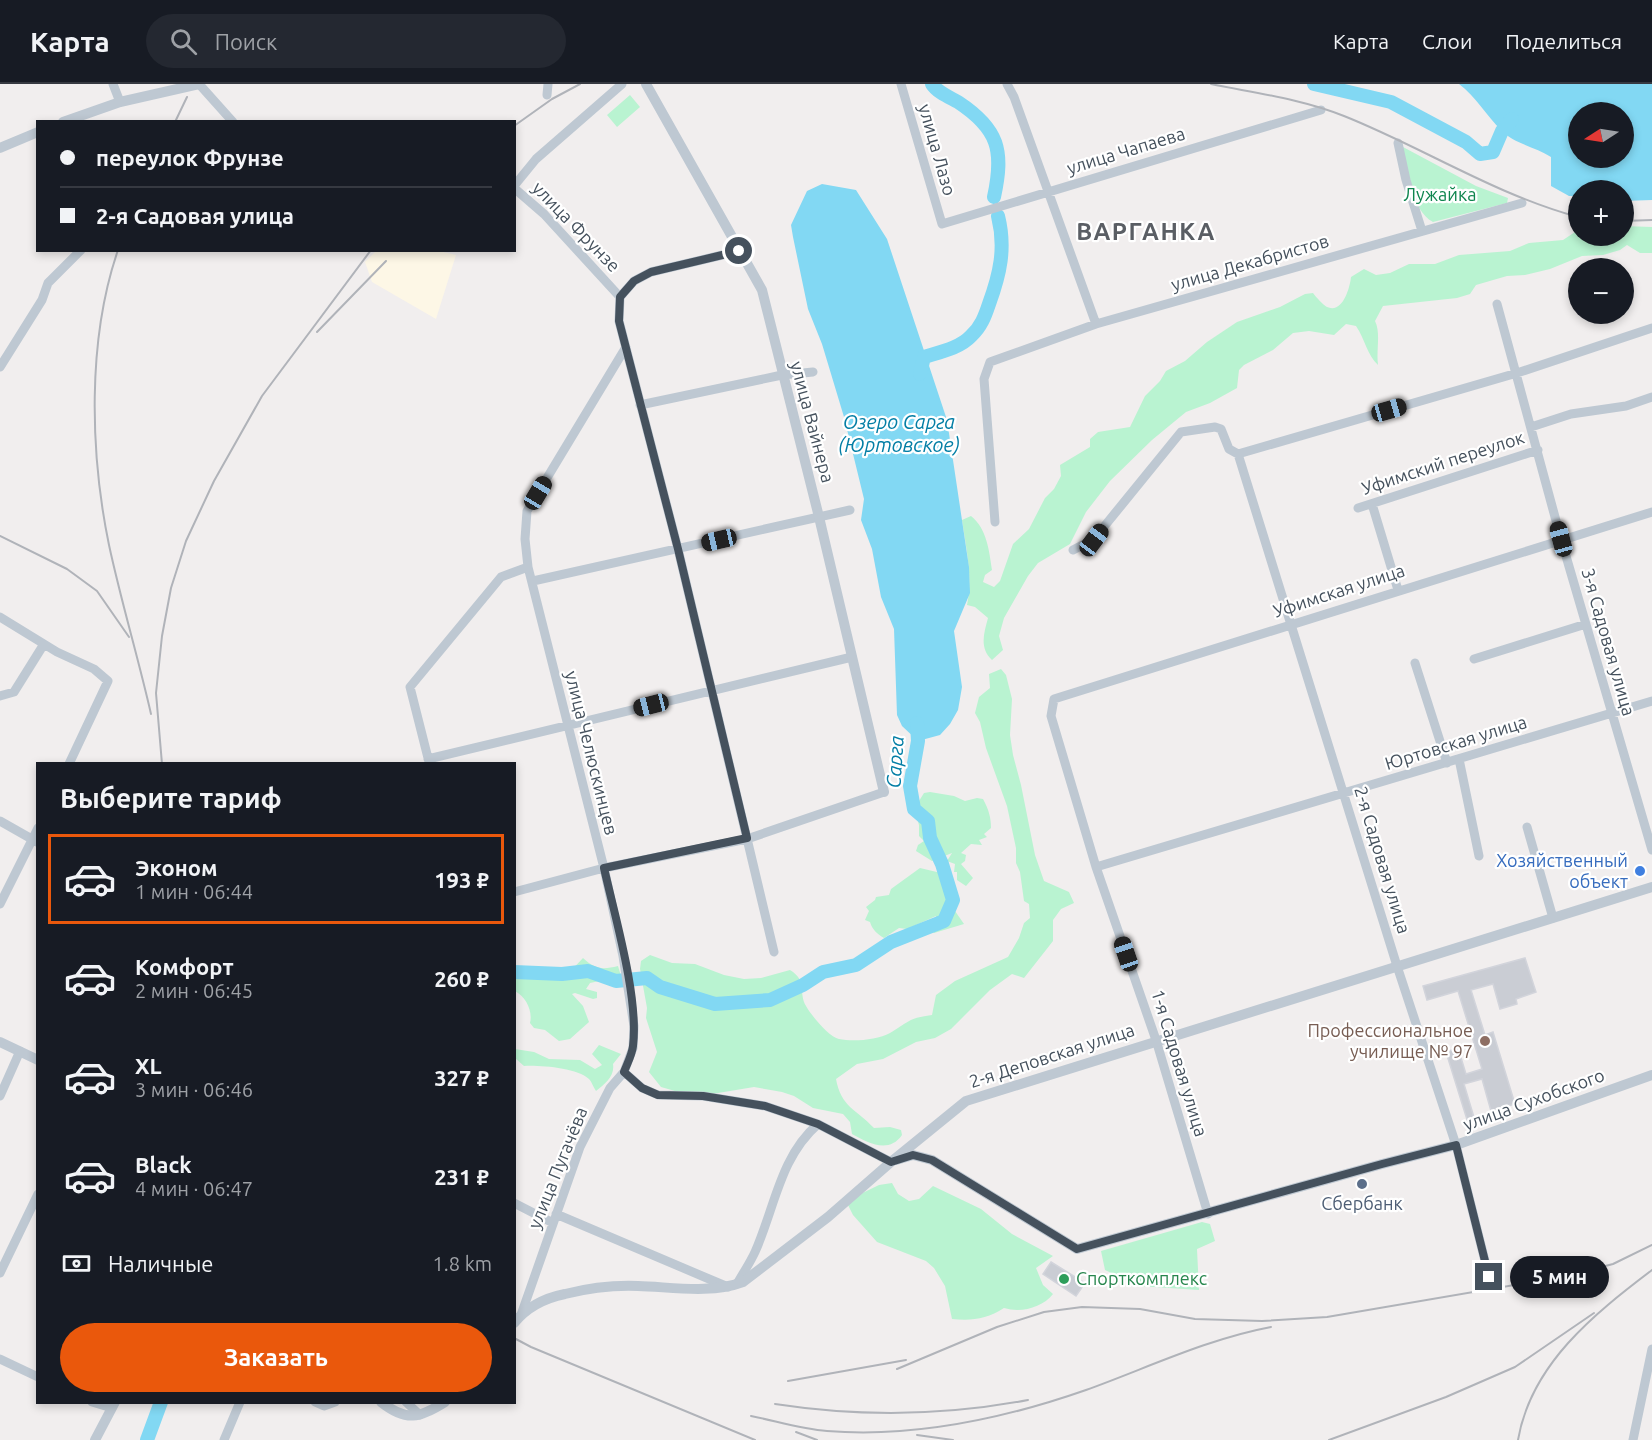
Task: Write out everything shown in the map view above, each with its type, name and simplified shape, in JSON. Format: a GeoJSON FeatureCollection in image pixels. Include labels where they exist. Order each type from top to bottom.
{"type":"FeatureCollection","features":[{"type":"Feature","properties":{"kind":"street"},"geometry":{"type":"LineString","coordinates":[[113,84],[120,102]]}},
{"type":"Feature","properties":{"kind":"street"},"geometry":{"type":"LineString","coordinates":[[69,120],[165,88],[199,84],[231,120]]}},
{"type":"Feature","properties":{"kind":"street"},"geometry":{"type":"LineString","coordinates":[[547,94],[548,84]]}},
{"type":"Feature","properties":{"kind":"street"},"geometry":{"type":"LineString","coordinates":[[516,184],[536,159],[622,84]]}},
{"type":"Feature","properties":{"kind":"street","name":"улица Вайнера"},"geometry":{"type":"LineString","coordinates":[[646,84],[762,290],[884,792]]}},
{"type":"Feature","properties":{"kind":"street","name":"улица Лазо"},"geometry":{"type":"LineString","coordinates":[[901,84],[942,224]]}},
{"type":"Feature","properties":{"kind":"street"},"geometry":{"type":"LineString","coordinates":[[1007,84],[1014,97],[1096,324]]}},
{"type":"Feature","properties":{"kind":"street","name":"улица Чапаева"},"geometry":{"type":"LineString","coordinates":[[942,224],[1321,110]]}},
{"type":"Feature","properties":{"kind":"street"},"geometry":{"type":"LineString","coordinates":[[0,148],[36,133]]}},
{"type":"Feature","properties":{"kind":"street"},"geometry":{"type":"LineString","coordinates":[[1398,143],[1406,180],[1422,231]]}},
{"type":"Feature","properties":{"kind":"street","name":"улица Фрунзе"},"geometry":{"type":"LineString","coordinates":[[516,189],[544,214],[620,297],[619,321],[678,549],[774,952]]}},
{"type":"Feature","properties":{"kind":"street","name":"улица Декабристов"},"geometry":{"type":"LineString","coordinates":[[995,522],[984,379],[990,362],[1096,324],[1522,203]]}},
{"type":"Feature","properties":{"kind":"street"},"geometry":{"type":"LineString","coordinates":[[620,297],[634,281],[651,272],[739,251]]}},
{"type":"Feature","properties":{"kind":"street"},"geometry":{"type":"LineString","coordinates":[[0,367],[42,300],[48,283],[79,252]]}},
{"type":"Feature","properties":{"kind":"street","name":"3-я Садовая улица"},"geometry":{"type":"LineString","coordinates":[[1497,304],[1561,539],[1652,850]]}},
{"type":"Feature","properties":{"kind":"street"},"geometry":{"type":"LineString","coordinates":[[1238,454],[1517,373],[1652,328]]}},
{"type":"Feature","properties":{"kind":"street","name":"улица Челюскинцев"},"geometry":{"type":"LineString","coordinates":[[624,1072],[633,1048],[634,1026],[625,966],[569,725],[545,641],[528,567],[525,539],[527,511],[626,347]]}},
{"type":"Feature","properties":{"kind":"street"},"geometry":{"type":"LineString","coordinates":[[640,405],[782,375],[813,372]]}},
{"type":"Feature","properties":{"kind":"street"},"geometry":{"type":"LineString","coordinates":[[1532,427],[1571,414],[1626,406],[1652,398]]}},
{"type":"Feature","properties":{"kind":"street","name":"2-я Садовая улица"},"geometry":{"type":"LineString","coordinates":[[1073,550],[1094,540],[1181,432],[1215,427],[1221,429],[1229,449],[1238,454],[1397,966],[1456,1145],[1489,1277]]}},
{"type":"Feature","properties":{"kind":"street","name":"Уфимский переулок"},"geometry":{"type":"LineString","coordinates":[[1358,508],[1538,450]]}},
{"type":"Feature","properties":{"kind":"street"},"geometry":{"type":"LineString","coordinates":[[1372,504],[1398,590]]}},
{"type":"Feature","properties":{"kind":"street"},"geometry":{"type":"LineString","coordinates":[[532,581],[850,510]]}},
{"type":"Feature","properties":{"kind":"street","name":"Уфимская улица"},"geometry":{"type":"LineString","coordinates":[[1051,716],[1054,699],[1652,512]]}},
{"type":"Feature","properties":{"kind":"street"},"geometry":{"type":"LineString","coordinates":[[528,567],[501,577],[410,687],[428,761],[852,657]]}},
{"type":"Feature","properties":{"kind":"street"},"geometry":{"type":"LineString","coordinates":[[0,617],[44,644],[94,669],[108,681],[70,762]]}},
{"type":"Feature","properties":{"kind":"street"},"geometry":{"type":"LineString","coordinates":[[1474,659],[1586,624]]}},
{"type":"Feature","properties":{"kind":"street"},"geometry":{"type":"LineString","coordinates":[[0,696],[14,692],[44,644]]}},
{"type":"Feature","properties":{"kind":"street"},"geometry":{"type":"LineString","coordinates":[[1415,663],[1447,763]]}},
{"type":"Feature","properties":{"kind":"street","name":"Юртовская улица"},"geometry":{"type":"LineString","coordinates":[[1096,867],[1652,701]]}},
{"type":"Feature","properties":{"kind":"street","name":"1-я Садовая улица"},"geometry":{"type":"LineString","coordinates":[[1051,716],[1096,867],[1156,1040],[1208,1214]]}},
{"type":"Feature","properties":{"kind":"street"},"geometry":{"type":"LineString","coordinates":[[1459,759],[1479,856]]}},
{"type":"Feature","properties":{"kind":"street"},"geometry":{"type":"LineString","coordinates":[[516,891],[604,868],[747,838],[884,792]]}},
{"type":"Feature","properties":{"kind":"street"},"geometry":{"type":"LineString","coordinates":[[0,821],[35,840],[0,904]]}},
{"type":"Feature","properties":{"kind":"street"},"geometry":{"type":"LineString","coordinates":[[1527,826],[1553,918]]}},
{"type":"Feature","properties":{"kind":"street","name":"2-я Деповская улица"},"geometry":{"type":"LineString","coordinates":[[733,1286],[828,1217],[966,1101],[1652,887]]}},
{"type":"Feature","properties":{"kind":"street"},"geometry":{"type":"LineString","coordinates":[[0,1042],[36,1059]]}},
{"type":"Feature","properties":{"kind":"street"},"geometry":{"type":"LineString","coordinates":[[0,1096],[20,1051]]}},
{"type":"Feature","properties":{"kind":"street"},"geometry":{"type":"LineString","coordinates":[[624,1072],[642,1088],[658,1095],[703,1096],[765,1106],[818,1124],[891,1162]]}},
{"type":"Feature","properties":{"kind":"street","name":"улица Пугачёва"},"geometry":{"type":"LineString","coordinates":[[518,1319],[580,1147],[610,1088],[624,1072]]}},
{"type":"Feature","properties":{"kind":"street","name":"улица Сухобского"},"geometry":{"type":"LineString","coordinates":[[891,1162],[913,1155],[932,1160],[1077,1249],[1456,1145],[1652,1075]]}},
{"type":"Feature","properties":{"kind":"street"},"geometry":{"type":"LineString","coordinates":[[733,1286],[755,1252],[781,1178],[802,1138],[818,1124]]}},
{"type":"Feature","properties":{"kind":"street"},"geometry":{"type":"LineString","coordinates":[[0,1273],[36,1198]]}},
{"type":"Feature","properties":{"kind":"street"},"geometry":{"type":"LineString","coordinates":[[516,1204],[733,1286]]}},
{"type":"Feature","properties":{"kind":"street"},"geometry":{"type":"LineString","coordinates":[[518,1319],[537,1303],[558,1295],[598,1287],[733,1286]]}},
{"type":"Feature","properties":{"kind":"street"},"geometry":{"type":"LineString","coordinates":[[1633,1440],[1652,1349]]}},
{"type":"Feature","properties":{"kind":"street"},"geometry":{"type":"LineString","coordinates":[[0,1359],[36,1376]]}},
{"type":"Feature","properties":{"kind":"street"},"geometry":{"type":"LineString","coordinates":[[224,1440],[239,1404]]}},
{"type":"Feature","properties":{"kind":"street"},"geometry":{"type":"LineString","coordinates":[[383,1404],[393,1412],[410,1417],[420,1415],[441,1404]]}},
{"type":"Feature","properties":{"kind":"street"},"geometry":{"type":"LineString","coordinates":[[408,1404],[420,1415]]}},
{"type":"Feature","properties":{"kind":"street"},"geometry":{"type":"LineString","coordinates":[[95,1440],[113,1405]]}},
{"type":"Feature","properties":{"kind":"shaded area"},"geometry":{"type":"Polygon","coordinates":[[[375,252],[443,252],[456,255],[436,319],[372,282],[365,262],[375,252]]]}},
{"type":"Feature","properties":{"kind":"green space"},"geometry":{"type":"Polygon","coordinates":[[[630,95],[640,107],[617,127],[607,115],[630,95]]]}},
{"type":"Feature","properties":{"kind":"green space","name":"Лужайка"},"geometry":{"type":"Polygon","coordinates":[[[1401,148],[1476,186],[1508,198],[1507,203],[1433,222],[1420,208],[1411,189],[1401,148]]]}},
{"type":"Feature","properties":{"kind":"green space"},"geometry":{"type":"Polygon","coordinates":[[[1634,226],[1652,227],[1652,253],[1640,253],[1629,246],[1634,246],[1634,226]]]}},
{"type":"Feature","properties":{"kind":"green space"},"geometry":{"type":"Polygon","coordinates":[[[1568,237],[1568,246],[1626,246],[1603,255],[1568,258],[1568,262],[1550,269],[1525,275],[1507,276],[1476,285],[1470,294],[1457,298],[1383,306],[1375,321],[1378,331],[1378,365],[1371,357],[1356,326],[1346,324],[1334,335],[1309,331],[1293,333],[1273,350],[1244,365],[1239,370],[1237,388],[1210,403],[1186,412],[1152,440],[1110,481],[1086,512],[1070,544],[1038,563],[1028,576],[1004,618],[999,636],[1003,650],[992,660],[988,655],[984,640],[988,618],[975,607],[967,605],[969,573],[962,520],[971,516],[981,527],[992,570],[985,575],[983,582],[994,587],[1000,581],[1013,544],[1029,529],[1045,498],[1054,489],[1061,476],[1060,465],[1090,447],[1090,439],[1098,432],[1130,427],[1145,396],[1160,381],[1166,371],[1185,361],[1207,342],[1237,322],[1280,307],[1305,294],[1313,293],[1327,307],[1337,307],[1345,298],[1351,277],[1364,269],[1376,275],[1390,273],[1409,264],[1435,264],[1459,255],[1510,251],[1529,243],[1563,240],[1568,237]]]}},
{"type":"Feature","properties":{"kind":"green space"},"geometry":{"type":"Polygon","coordinates":[[[1001,669],[1006,675],[1012,699],[1010,735],[1035,855],[1044,881],[1069,892],[1074,903],[1061,909],[1053,920],[1053,941],[1024,978],[1012,974],[990,990],[951,1029],[935,1038],[916,1042],[883,1059],[857,1064],[836,1079],[845,1102],[874,1128],[890,1127],[901,1130],[902,1135],[897,1141],[885,1145],[865,1141],[852,1134],[850,1122],[843,1114],[813,1108],[794,1096],[782,1092],[754,1087],[712,1094],[675,1091],[661,1087],[649,1072],[657,1052],[646,1018],[647,1008],[640,969],[641,961],[650,955],[672,963],[695,964],[724,975],[744,979],[761,978],[790,970],[799,978],[804,1001],[816,1020],[835,1037],[851,1040],[879,1037],[913,1019],[932,1015],[936,995],[955,981],[1008,957],[1019,938],[1024,923],[1030,918],[1029,904],[1024,901],[1007,806],[975,713],[979,697],[990,688],[989,674],[1001,669]]]}},
{"type":"Feature","properties":{"kind":"green space"},"geometry":{"type":"Polygon","coordinates":[[[924,793],[954,796],[965,801],[983,799],[988,810],[991,828],[984,834],[987,837],[979,840],[982,845],[971,844],[961,853],[966,855],[965,861],[961,864],[973,878],[966,886],[957,880],[957,872],[954,872],[955,864],[947,861],[952,853],[932,861],[916,851],[918,845],[924,841],[919,836],[919,825],[914,809],[924,793]]]}},
{"type":"Feature","properties":{"kind":"green space"},"geometry":{"type":"Polygon","coordinates":[[[920,868],[941,873],[944,878],[951,877],[953,888],[946,891],[949,908],[955,911],[964,924],[934,933],[926,926],[935,921],[936,916],[907,929],[899,928],[884,938],[875,931],[870,922],[865,920],[869,911],[866,907],[876,897],[889,895],[891,889],[920,868]]]}},
{"type":"Feature","properties":{"kind":"green space"},"geometry":{"type":"Polygon","coordinates":[[[583,958],[599,968],[618,966],[621,976],[616,981],[609,979],[590,983],[586,989],[597,992],[597,998],[572,994],[583,1006],[589,1022],[570,1039],[559,1041],[545,1030],[534,1028],[530,1023],[528,1005],[516,992],[516,966],[536,973],[548,969],[555,970],[559,977],[566,976],[583,958]]]}},
{"type":"Feature","properties":{"kind":"green space"},"geometry":{"type":"Polygon","coordinates":[[[599,1045],[621,1054],[613,1064],[609,1079],[596,1091],[589,1079],[576,1072],[524,1066],[516,1059],[516,1049],[534,1052],[549,1059],[580,1060],[595,1069],[602,1065],[592,1054],[599,1045]]]}},
{"type":"Feature","properties":{"kind":"green space"},"geometry":{"type":"Polygon","coordinates":[[[892,1183],[898,1194],[909,1201],[919,1199],[933,1186],[981,1209],[1012,1234],[1053,1256],[1036,1268],[1043,1285],[1053,1294],[1043,1303],[1031,1308],[1017,1310],[1004,1308],[992,1315],[979,1318],[952,1319],[945,1286],[934,1268],[926,1261],[877,1242],[853,1215],[846,1201],[879,1185],[892,1183]]]}},
{"type":"Feature","properties":{"kind":"green space"},"geometry":{"type":"Polygon","coordinates":[[[1202,1222],[1210,1224],[1215,1241],[1197,1249],[1199,1290],[1139,1286],[1105,1270],[1101,1251],[1202,1222]]]}},
{"type":"Feature","properties":{"kind":"water"},"geometry":{"type":"Polygon","coordinates":[[[1459,84],[1652,84],[1652,200],[1634,201],[1634,180],[1568,180],[1568,195],[1551,186],[1551,157],[1506,135],[1459,84]]]}},
{"type":"Feature","properties":{"kind":"water","name":"Озеро Сарга (Юртовское)"},"geometry":{"type":"Polygon","coordinates":[[[822,184],[856,190],[887,239],[947,420],[969,567],[970,593],[954,631],[962,687],[958,710],[950,724],[940,735],[918,741],[902,726],[897,715],[894,629],[881,597],[872,549],[861,520],[864,499],[844,417],[822,344],[808,309],[793,237],[791,225],[807,191],[822,184]]]}},
{"type":"Feature","properties":{"kind":"building","name":"Профессиональное училище № 97"},"geometry":{"type":"Polygon","coordinates":[[[1525,958],[1536,992],[1516,999],[1517,1004],[1500,1009],[1493,984],[1471,990],[1485,1035],[1493,1032],[1515,1104],[1491,1111],[1482,1079],[1464,1084],[1476,1124],[1469,1126],[1446,1052],[1458,1048],[1466,1074],[1482,1069],[1458,991],[1427,1000],[1423,986],[1525,958]]]}},
{"type":"Feature","properties":{"kind":"building","name":"Спорткомплекс"},"geometry":{"type":"Polygon","coordinates":[[[1051,1262],[1085,1283],[1076,1296],[1043,1274],[1051,1262]]]}},
{"type":"Feature","properties":{"kind":"waterway","name":"Сарга"},"geometry":{"type":"LineString","coordinates":[[932,84],[940,92],[972,112],[990,132],[998,154],[994,197]]}},
{"type":"Feature","properties":{"kind":"waterway","name":"Сарга"},"geometry":{"type":"LineString","coordinates":[[1314,84],[1391,102],[1466,142],[1480,154],[1493,152],[1502,131],[1512,119]]}},
{"type":"Feature","properties":{"kind":"waterway","name":"Сарга"},"geometry":{"type":"LineString","coordinates":[[920,374],[924,357],[961,344],[974,333],[982,321],[1001,261],[1002,239],[998,216]]}},
{"type":"Feature","properties":{"kind":"waterway","name":"Сарга"},"geometry":{"type":"LineString","coordinates":[[516,972],[562,974],[588,971],[616,981],[647,978],[660,987],[715,1004],[770,1000],[803,985],[823,972],[856,965],[891,942],[944,921],[953,900],[942,864],[930,838],[928,821],[914,809],[910,786],[918,741],[917,723]]}},
{"type":"Feature","properties":{"kind":"waterway","name":"Сарга"},"geometry":{"type":"LineString","coordinates":[[147,1440],[160,1404]]}},
{"type":"Feature","properties":{"kind":"railway"},"geometry":{"type":"LineString","coordinates":[[516,125],[552,99],[580,84]]}},
{"type":"Feature","properties":{"kind":"railway"},"geometry":{"type":"LineString","coordinates":[[1211,84],[1278,97],[1328,110],[1373,128],[1488,184],[1568,214]]}},
{"type":"Feature","properties":{"kind":"railway"},"geometry":{"type":"LineString","coordinates":[[176,120],[187,97]]}},
{"type":"Feature","properties":{"kind":"railway"},"geometry":{"type":"LineString","coordinates":[[1634,221],[1652,220]]}},
{"type":"Feature","properties":{"kind":"railway"},"geometry":{"type":"LineString","coordinates":[[117,252],[101,321],[97,359],[95,435],[98,473],[109,545],[151,714]]}},
{"type":"Feature","properties":{"kind":"railway"},"geometry":{"type":"LineString","coordinates":[[162,762],[156,693],[162,636],[171,588],[186,541],[214,481],[262,396],[370,252]]}},
{"type":"Feature","properties":{"kind":"railway"},"geometry":{"type":"LineString","coordinates":[[317,332],[386,261]]}},
{"type":"Feature","properties":{"kind":"railway"},"geometry":{"type":"LineString","coordinates":[[0,536],[67,569],[97,591],[129,637]]}},
{"type":"Feature","properties":{"kind":"railway"},"geometry":{"type":"LineString","coordinates":[[897,1369],[997,1327],[1044,1312],[1082,1307],[1140,1309],[1195,1319],[1262,1321],[1327,1317],[1567,1276],[1613,1264],[1652,1245]]}},
{"type":"Feature","properties":{"kind":"railway"},"geometry":{"type":"LineString","coordinates":[[1518,1440],[1525,1413],[1536,1388],[1551,1364],[1568,1343],[1608,1304],[1652,1270]]}},
{"type":"Feature","properties":{"kind":"railway"},"geometry":{"type":"LineString","coordinates":[[1329,1440],[1446,1397],[1515,1367],[1594,1313]]}},
{"type":"Feature","properties":{"kind":"railway"},"geometry":{"type":"LineString","coordinates":[[751,1416],[827,1431],[893,1432],[959,1424],[1023,1410],[1086,1390],[1200,1346],[1271,1327]]}},
{"type":"Feature","properties":{"kind":"railway"},"geometry":{"type":"LineString","coordinates":[[516,1339],[755,1440]]}},
{"type":"Feature","properties":{"kind":"railway"},"geometry":{"type":"LineString","coordinates":[[788,1381],[906,1360]]}},
{"type":"Feature","properties":{"kind":"railway"},"geometry":{"type":"LineString","coordinates":[[775,1404],[839,1411],[902,1413],[965,1409],[1028,1400]]}},
{"type":"Feature","properties":{"kind":"railway"},"geometry":{"type":"LineString","coordinates":[[796,1432],[817,1440]]}},
{"type":"Feature","properties":{"kind":"railway"},"geometry":{"type":"LineString","coordinates":[[917,1435],[953,1440]]}},
{"type":"Feature","properties":{"kind":"place","name":"Хозяйственный объект"},"geometry":{"type":"Point","coordinates":[1640,871]}},
{"type":"Feature","properties":{"kind":"place","name":"Профессиональное училище № 97"},"geometry":{"type":"Point","coordinates":[1485,1041]}},
{"type":"Feature","properties":{"kind":"place","name":"Сбербанк"},"geometry":{"type":"Point","coordinates":[1362,1184]}},
{"type":"Feature","properties":{"kind":"place","name":"Спорткомплекс"},"geometry":{"type":"Point","coordinates":[1064,1279]}},
{"type":"Feature","properties":{"kind":"district","name":"ВАРГАНКА"},"geometry":{"type":"Point","coordinates":[1146,232]}},
{"type":"Feature","properties":{"kind":"route"},"geometry":{"type":"LineString","coordinates":[[739,251],[651,272],[634,281],[620,297],[619,321],[678,549],[747,838],[604,868],[623,956],[634,1026],[633,1048],[624,1072],[642,1088],[658,1095],[703,1096],[765,1106],[818,1124],[891,1162],[913,1155],[932,1160],[1077,1249],[1456,1145],[1489,1277]]}}]}
